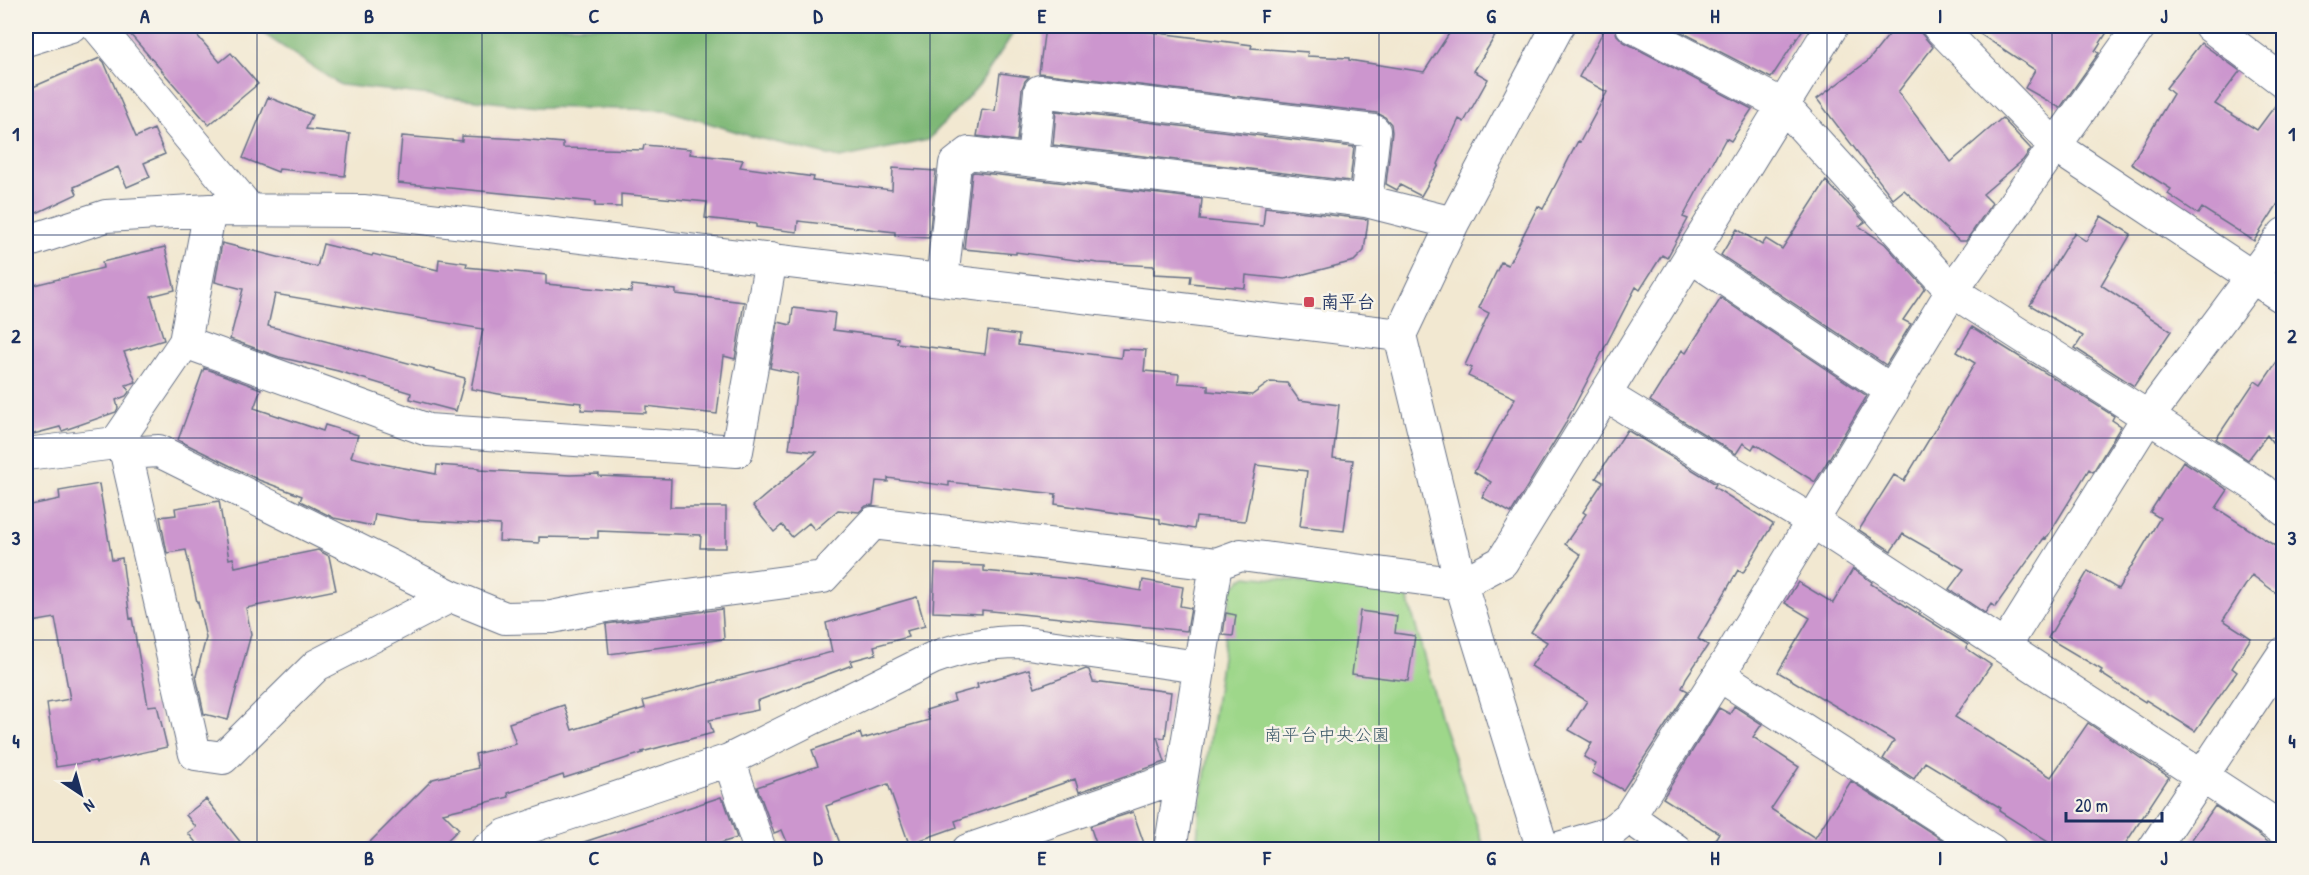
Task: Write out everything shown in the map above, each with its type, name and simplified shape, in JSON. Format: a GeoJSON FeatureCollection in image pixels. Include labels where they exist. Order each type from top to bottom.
{"type":"FeatureCollection","features":[{"type":"Feature","properties":{"kind":"street"},"geometry":{"type":"LineString","coordinates":[[26,40],[71,26]]}},
{"type":"Feature","properties":{"kind":"street"},"geometry":{"type":"LineString","coordinates":[[97,26],[249,209]]}},
{"type":"Feature","properties":{"kind":"street"},"geometry":{"type":"LineString","coordinates":[[1544,849],[1461,584],[1400,335],[1453,223],[1558,26]]}},
{"type":"Feature","properties":{"kind":"street"},"geometry":{"type":"LineString","coordinates":[[1632,26],[1783,105],[1952,291],[2262,490],[2283,510]]}},
{"type":"Feature","properties":{"kind":"street"},"geometry":{"type":"LineString","coordinates":[[26,454],[121,448],[159,451],[451,596],[505,618],[552,617],[606,606],[823,577],[873,522],[1216,564],[1241,555],[1461,584],[1502,562],[1832,26]]}},
{"type":"Feature","properties":{"kind":"street"},"geometry":{"type":"LineString","coordinates":[[1938,26],[2055,146],[2283,298]]}},
{"type":"Feature","properties":{"kind":"street"},"geometry":{"type":"LineString","coordinates":[[1552,849],[1609,833],[1629,817],[1719,675],[1952,291],[2140,26]]}},
{"type":"Feature","properties":{"kind":"street"},"geometry":{"type":"LineString","coordinates":[[2210,26],[2283,82]]}},
{"type":"Feature","properties":{"kind":"street"},"geometry":{"type":"LineString","coordinates":[[1033,160],[1040,91],[1374,130],[1366,201]]}},
{"type":"Feature","properties":{"kind":"street"},"geometry":{"type":"LineString","coordinates":[[942,280],[955,164],[969,153],[1366,201],[1453,223]]}},
{"type":"Feature","properties":{"kind":"street"},"geometry":{"type":"LineString","coordinates":[[26,242],[106,216],[249,209],[363,211],[1400,335]]}},
{"type":"Feature","properties":{"kind":"street"},"geometry":{"type":"LineString","coordinates":[[210,210],[185,342],[121,448],[195,754],[223,758],[317,665],[451,596]]}},
{"type":"Feature","properties":{"kind":"street"},"geometry":{"type":"LineString","coordinates":[[2005,646],[2148,417],[2283,234]]}},
{"type":"Feature","properties":{"kind":"street"},"geometry":{"type":"LineString","coordinates":[[1690,256],[1892,391]]}},
{"type":"Feature","properties":{"kind":"street"},"geometry":{"type":"LineString","coordinates":[[185,342],[428,430],[737,451],[771,259]]}},
{"type":"Feature","properties":{"kind":"street"},"geometry":{"type":"LineString","coordinates":[[1605,395],[1812,521],[2283,830]]}},
{"type":"Feature","properties":{"kind":"street"},"geometry":{"type":"LineString","coordinates":[[1170,849],[1216,564]]}},
{"type":"Feature","properties":{"kind":"street"},"geometry":{"type":"LineString","coordinates":[[486,849],[506,835],[729,760],[933,658],[976,645],[1020,642],[1199,667]]}},
{"type":"Feature","properties":{"kind":"street"},"geometry":{"type":"LineString","coordinates":[[2153,849],[2283,653]]}},
{"type":"Feature","properties":{"kind":"street"},"geometry":{"type":"LineString","coordinates":[[1719,675],[1991,849]]}},
{"type":"Feature","properties":{"kind":"street"},"geometry":{"type":"LineString","coordinates":[[729,760],[760,849]]}},
{"type":"Feature","properties":{"kind":"street"},"geometry":{"type":"LineString","coordinates":[[968,849],[1181,776]]}},
{"type":"Feature","properties":{"kind":"street"},"geometry":{"type":"LineString","coordinates":[[1629,817],[1676,849]]}},
{"type":"Feature","properties":{"kind":"green space"},"geometry":{"type":"Polygon","coordinates":[[[252,26],[1018,26],[979,85],[928,140],[840,158],[747,135],[666,110],[538,107],[340,85],[252,26]]]}},
{"type":"Feature","properties":{"kind":"green space","name":"南平台中央公園"},"geometry":{"type":"Polygon","coordinates":[[[1246,576],[1377,589],[1408,598],[1442,723],[1485,849],[1196,850],[1232,588],[1246,576]]]}},
{"type":"Feature","properties":{"kind":"building"},"geometry":{"type":"Polygon","coordinates":[[[123,26],[189,26],[220,62],[231,53],[258,84],[209,125],[123,26]]]}},
{"type":"Feature","properties":{"kind":"building"},"geometry":{"type":"Polygon","coordinates":[[[1101,26],[1143,26],[1143,31],[1252,45],[1251,48],[1308,52],[1307,56],[1349,58],[1349,60],[1424,72],[1454,26],[1501,26],[1474,71],[1488,79],[1464,122],[1459,119],[1439,165],[1421,196],[1400,185],[1397,190],[1386,184],[1391,124],[1377,113],[1039,73],[1045,27],[1100,33],[1101,26]]]}},
{"type":"Feature","properties":{"kind":"building"},"geometry":{"type":"Polygon","coordinates":[[[1606,26],[1614,26],[1617,35],[1624,42],[1752,109],[1731,141],[1726,138],[1683,217],[1688,219],[1667,258],[1662,255],[1640,290],[1636,287],[1564,426],[1511,513],[1482,497],[1491,482],[1474,472],[1515,398],[1468,376],[1472,368],[1465,365],[1489,313],[1479,308],[1501,262],[1508,265],[1538,206],[1543,209],[1578,141],[1580,142],[1607,92],[1579,77],[1606,26]]]}},
{"type":"Feature","properties":{"kind":"building"},"geometry":{"type":"Polygon","coordinates":[[[1670,26],[1805,26],[1771,78],[1670,26]]]}},
{"type":"Feature","properties":{"kind":"building"},"geometry":{"type":"Polygon","coordinates":[[[1896,26],[1915,26],[1933,47],[1898,92],[1951,162],[2002,118],[2031,149],[2023,160],[1983,194],[1992,203],[1966,241],[1959,241],[1904,190],[1893,199],[1817,99],[1868,61],[1896,26]]]}},
{"type":"Feature","properties":{"kind":"building"},"geometry":{"type":"Polygon","coordinates":[[[1968,26],[2111,26],[2095,51],[2099,53],[2060,108],[2025,88],[2035,70],[1968,26]]]}},
{"type":"Feature","properties":{"kind":"building"},"geometry":{"type":"Polygon","coordinates":[[[2201,43],[2240,71],[2215,104],[2257,130],[2280,99],[2283,100],[2283,196],[2254,241],[2202,208],[2198,214],[2168,194],[2171,189],[2131,164],[2173,94],[2166,88],[2201,43]]]}},
{"type":"Feature","properties":{"kind":"building"},"geometry":{"type":"Polygon","coordinates":[[[100,58],[104,62],[136,137],[154,129],[165,154],[144,163],[150,177],[127,187],[118,167],[74,187],[77,194],[26,218],[26,90],[100,58]]]}},
{"type":"Feature","properties":{"kind":"building"},"geometry":{"type":"Polygon","coordinates":[[[1000,73],[1029,77],[1022,89],[1017,141],[977,136],[982,109],[995,111],[1000,73]]]}},
{"type":"Feature","properties":{"kind":"building"},"geometry":{"type":"Polygon","coordinates":[[[268,97],[312,115],[306,129],[350,134],[345,176],[279,169],[278,172],[243,158],[268,97]]]}},
{"type":"Feature","properties":{"kind":"building"},"geometry":{"type":"Polygon","coordinates":[[[1056,111],[1354,147],[1350,181],[1053,145],[1056,111]]]}},
{"type":"Feature","properties":{"kind":"building"},"geometry":{"type":"Polygon","coordinates":[[[402,136],[462,141],[462,136],[520,139],[563,143],[563,148],[643,150],[644,145],[691,149],[690,154],[743,160],[740,167],[814,177],[813,181],[892,190],[893,168],[936,171],[929,238],[895,236],[895,232],[798,221],[797,232],[756,227],[756,224],[705,218],[707,202],[621,194],[621,207],[595,206],[595,202],[398,183],[402,136]]]}},
{"type":"Feature","properties":{"kind":"building"},"geometry":{"type":"Polygon","coordinates":[[[972,173],[1202,199],[1200,220],[1263,226],[1265,207],[1368,220],[1364,251],[1354,261],[1285,279],[1246,275],[1245,288],[1190,283],[1191,276],[1154,274],[1154,266],[1098,263],[1016,252],[1016,254],[964,249],[972,173]]]}},
{"type":"Feature","properties":{"kind":"building"},"geometry":{"type":"Polygon","coordinates":[[[1826,181],[1865,222],[1859,226],[1885,244],[1925,288],[1903,320],[1911,324],[1886,365],[1721,255],[1737,229],[1762,245],[1766,239],[1782,249],[1826,181]]]}},
{"type":"Feature","properties":{"kind":"building"},"geometry":{"type":"Polygon","coordinates":[[[2101,216],[2131,234],[2101,285],[2171,331],[2134,386],[2075,348],[2083,336],[2030,305],[2074,233],[2086,241],[2101,216]]]}},
{"type":"Feature","properties":{"kind":"building"},"geometry":{"type":"Polygon","coordinates":[[[222,243],[317,267],[323,244],[438,270],[439,259],[467,263],[466,267],[546,275],[546,284],[631,292],[632,285],[676,290],[676,294],[744,302],[735,359],[724,356],[717,414],[646,406],[646,413],[581,410],[582,403],[510,396],[471,389],[483,329],[275,294],[268,326],[465,378],[456,411],[410,399],[411,393],[338,371],[279,357],[230,339],[243,289],[215,282],[222,243]]]}},
{"type":"Feature","properties":{"kind":"building"},"geometry":{"type":"Polygon","coordinates":[[[165,247],[175,290],[151,296],[164,340],[124,352],[136,382],[126,385],[129,392],[126,396],[116,400],[118,408],[116,412],[62,431],[60,427],[26,436],[26,287],[103,268],[102,262],[165,247]]]}},
{"type":"Feature","properties":{"kind":"building"},"geometry":{"type":"Polygon","coordinates":[[[1721,298],[1867,396],[1815,482],[1755,444],[1752,449],[1743,443],[1736,454],[1650,401],[1682,350],[1686,353],[1721,298]]]}},
{"type":"Feature","properties":{"kind":"building"},"geometry":{"type":"Polygon","coordinates":[[[793,308],[835,313],[833,330],[898,338],[897,343],[985,354],[988,331],[1019,335],[1018,345],[1121,358],[1122,349],[1146,350],[1144,371],[1179,374],[1178,383],[1208,385],[1208,391],[1252,395],[1270,382],[1287,383],[1299,400],[1339,405],[1333,458],[1353,460],[1344,531],[1300,526],[1307,471],[1256,465],[1245,521],[1196,517],[1194,529],[1160,523],[1160,519],[1055,504],[1056,494],[949,482],[949,486],[888,478],[888,482],[876,481],[873,505],[866,506],[859,512],[838,510],[815,530],[809,523],[792,537],[782,525],[774,532],[753,506],[817,452],[789,449],[798,374],[770,368],[778,322],[791,325],[793,308]]]}},
{"type":"Feature","properties":{"kind":"building"},"geometry":{"type":"Polygon","coordinates":[[[1972,327],[2114,416],[2112,420],[2121,426],[2093,472],[2089,469],[2046,539],[2044,538],[1995,607],[1991,604],[1985,613],[1949,589],[1964,569],[1903,534],[1891,551],[1859,530],[1894,475],[1904,481],[1975,363],[1957,352],[1972,327]]]}},
{"type":"Feature","properties":{"kind":"building"},"geometry":{"type":"Polygon","coordinates":[[[2283,353],[2283,457],[2267,435],[2248,460],[2216,439],[2255,381],[2261,385],[2283,353]]]}},
{"type":"Feature","properties":{"kind":"building"},"geometry":{"type":"Polygon","coordinates":[[[204,368],[261,389],[254,408],[323,431],[325,425],[358,435],[351,457],[436,474],[437,465],[479,468],[479,470],[671,479],[670,507],[726,507],[726,548],[700,548],[701,535],[598,531],[598,538],[539,537],[539,543],[499,541],[500,525],[411,520],[375,514],[373,526],[334,518],[300,501],[302,496],[259,480],[178,440],[204,368]]]}},
{"type":"Feature","properties":{"kind":"building"},"geometry":{"type":"Polygon","coordinates":[[[1627,430],[1716,484],[1714,487],[1773,524],[1743,573],[1738,570],[1698,639],[1708,645],[1686,678],[1682,688],[1688,691],[1623,790],[1592,773],[1596,764],[1584,757],[1592,743],[1569,730],[1587,701],[1531,666],[1547,642],[1531,632],[1581,555],[1565,544],[1586,514],[1583,512],[1603,482],[1596,478],[1627,430]]]}},
{"type":"Feature","properties":{"kind":"building"},"geometry":{"type":"Polygon","coordinates":[[[2183,461],[2228,490],[2216,508],[2283,551],[2283,598],[2252,575],[2223,620],[2251,638],[2232,668],[2237,672],[2195,731],[2146,700],[2145,702],[2100,673],[2102,670],[2048,638],[2088,571],[2118,589],[2160,518],[2150,512],[2183,461]]]}},
{"type":"Feature","properties":{"kind":"building"},"geometry":{"type":"Polygon","coordinates":[[[99,484],[112,560],[122,558],[130,619],[132,618],[148,706],[157,705],[167,747],[96,763],[95,761],[56,767],[47,703],[70,699],[55,618],[26,623],[26,506],[60,499],[59,491],[99,484]]]}},
{"type":"Feature","properties":{"kind":"building"},"geometry":{"type":"Polygon","coordinates":[[[219,501],[229,559],[233,558],[235,567],[318,550],[329,556],[336,590],[246,608],[251,634],[228,720],[204,714],[196,676],[206,638],[198,602],[186,550],[167,553],[160,517],[176,515],[175,508],[219,501]]]}},
{"type":"Feature","properties":{"kind":"building"},"geometry":{"type":"Polygon","coordinates":[[[935,564],[984,566],[984,571],[1071,579],[1141,591],[1143,580],[1183,587],[1180,606],[1191,608],[1187,631],[982,610],[982,614],[933,612],[935,564]]]}},
{"type":"Feature","properties":{"kind":"building"},"geometry":{"type":"Polygon","coordinates":[[[1853,569],[1872,582],[1871,584],[1968,645],[1966,648],[1991,665],[1955,717],[2051,777],[2088,723],[2169,777],[2122,849],[2059,849],[1999,811],[2001,808],[1925,762],[1914,779],[1883,759],[1894,741],[1778,672],[1810,618],[1785,603],[1798,582],[1833,603],[1853,569]]]}},
{"type":"Feature","properties":{"kind":"building"},"geometry":{"type":"Polygon","coordinates":[[[917,597],[925,626],[906,631],[908,637],[874,646],[876,654],[850,661],[852,665],[757,701],[758,710],[709,720],[713,733],[642,752],[564,778],[563,775],[508,793],[509,797],[443,813],[459,829],[438,849],[363,849],[433,779],[478,768],[475,754],[516,744],[509,723],[564,705],[572,730],[645,708],[643,701],[832,652],[826,623],[917,597]]]}},
{"type":"Feature","properties":{"kind":"building"},"geometry":{"type":"Polygon","coordinates":[[[722,609],[724,639],[609,654],[606,624],[722,609]]]}},
{"type":"Feature","properties":{"kind":"building"},"geometry":{"type":"Polygon","coordinates":[[[1360,611],[1397,616],[1395,633],[1415,636],[1408,681],[1352,674],[1360,611]]]}},
{"type":"Feature","properties":{"kind":"building"},"geometry":{"type":"Polygon","coordinates":[[[1226,613],[1236,615],[1233,636],[1223,635],[1226,613]]]}},
{"type":"Feature","properties":{"kind":"building"},"geometry":{"type":"Polygon","coordinates":[[[1029,669],[1035,688],[1086,669],[1089,670],[1093,682],[1171,692],[1165,738],[1157,737],[1165,762],[1079,792],[1075,779],[955,821],[957,827],[909,844],[888,784],[826,806],[842,849],[790,849],[782,830],[774,833],[757,787],[818,766],[812,750],[860,733],[862,739],[929,720],[926,710],[955,701],[953,695],[978,688],[977,684],[1029,669]]]}},
{"type":"Feature","properties":{"kind":"building"},"geometry":{"type":"Polygon","coordinates":[[[1734,706],[1762,724],[1753,737],[1799,767],[1771,809],[1815,838],[1851,781],[1957,849],[1709,849],[1719,833],[1663,798],[1719,708],[1730,714],[1734,706]]]}},
{"type":"Feature","properties":{"kind":"building"},"geometry":{"type":"Polygon","coordinates":[[[721,797],[737,838],[701,849],[579,849],[578,844],[721,797]]]}},
{"type":"Feature","properties":{"kind":"building"},"geometry":{"type":"Polygon","coordinates":[[[206,799],[246,849],[201,849],[188,833],[196,827],[186,815],[206,799]]]}},
{"type":"Feature","properties":{"kind":"building"},"geometry":{"type":"Polygon","coordinates":[[[2215,806],[2255,832],[2277,849],[2185,849],[2215,806]]]}},
{"type":"Feature","properties":{"kind":"building"},"geometry":{"type":"Polygon","coordinates":[[[1133,812],[1146,849],[1098,849],[1090,826],[1133,812]]]}},
{"type":"Feature","properties":{"kind":"place","name":"南平台"},"geometry":{"type":"Point","coordinates":[1309,302]}}]}
